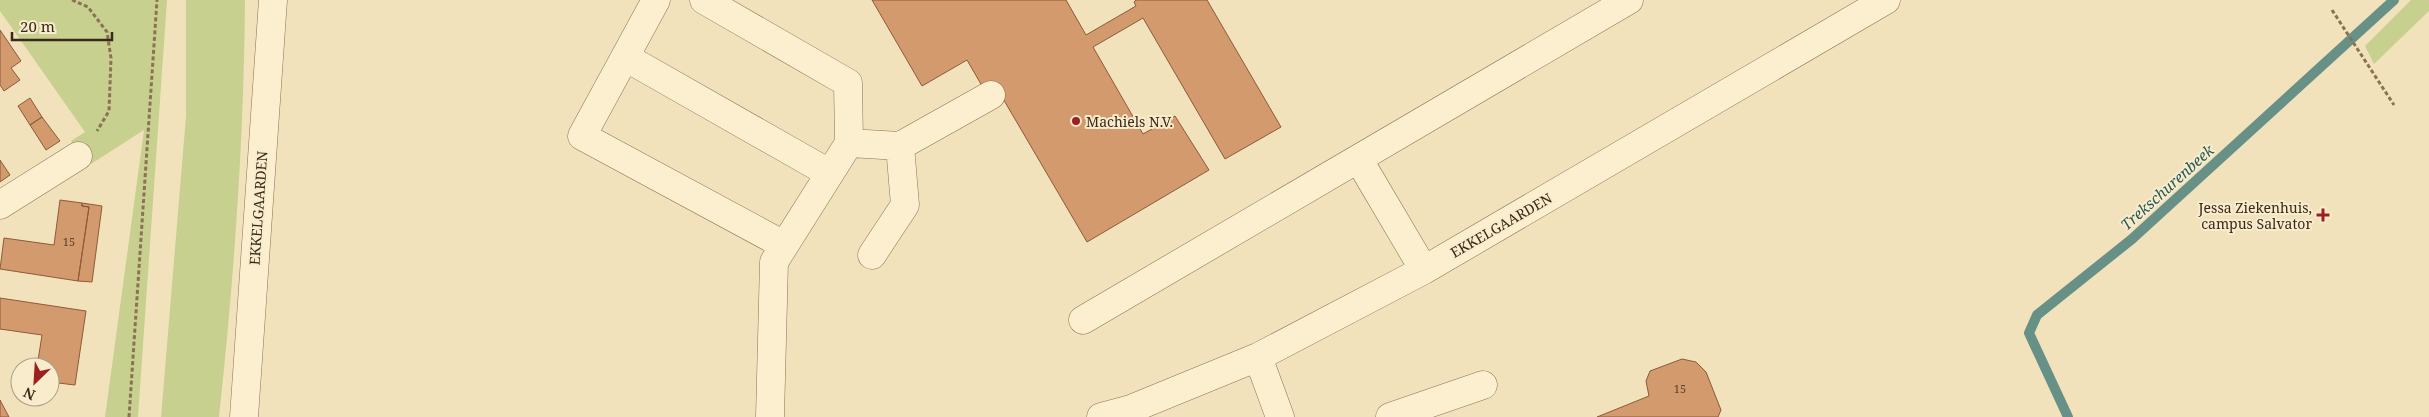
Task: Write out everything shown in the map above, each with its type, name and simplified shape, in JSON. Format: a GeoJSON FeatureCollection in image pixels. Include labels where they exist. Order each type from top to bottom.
{"type":"FeatureCollection","features":[{"type":"Feature","properties":{"kind":"street","name":"EKKELGAARDEN"},"geometry":{"type":"LineString","coordinates":[[244,417],[273,0]]}},
{"type":"Feature","properties":{"kind":"street"},"geometry":{"type":"LineString","coordinates":[[656,0],[582,136],[784,245]]}},
{"type":"Feature","properties":{"kind":"street"},"geometry":{"type":"LineString","coordinates":[[704,0],[848,84],[849,143],[774,262],[770,417]]}},
{"type":"Feature","properties":{"kind":"street"},"geometry":{"type":"LineString","coordinates":[[1084,320],[1629,0]]}},
{"type":"Feature","properties":{"kind":"street","name":"EKKELGAARDEN"},"geometry":{"type":"LineString","coordinates":[[1101,417],[1131,409],[1258,357],[1424,270],[1886,0]]}},
{"type":"Feature","properties":{"kind":"street"},"geometry":{"type":"LineString","coordinates":[[625,57],[829,173]]}},
{"type":"Feature","properties":{"kind":"street"},"geometry":{"type":"LineString","coordinates":[[849,143],[900,146],[991,95]]}},
{"type":"Feature","properties":{"kind":"street"},"geometry":{"type":"LineString","coordinates":[[872,255],[905,205],[900,146]]}},
{"type":"Feature","properties":{"kind":"street"},"geometry":{"type":"LineString","coordinates":[[0,205],[78,156]]}},
{"type":"Feature","properties":{"kind":"street"},"geometry":{"type":"LineString","coordinates":[[1359,160],[1424,270]]}},
{"type":"Feature","properties":{"kind":"street"},"geometry":{"type":"LineString","coordinates":[[1258,357],[1280,417]]}},
{"type":"Feature","properties":{"kind":"street"},"geometry":{"type":"LineString","coordinates":[[1390,417],[1482,385]]}},
{"type":"Feature","properties":{"kind":"path"},"geometry":{"type":"LineString","coordinates":[[72,0],[88,7],[107,32],[110,58],[109,111],[100,128],[78,156]]}},
{"type":"Feature","properties":{"kind":"path"},"geometry":{"type":"LineString","coordinates":[[128,417],[158,0]]}},
{"type":"Feature","properties":{"kind":"path"},"geometry":{"type":"LineString","coordinates":[[2332,10],[2359,54],[2394,104]]}},
{"type":"Feature","properties":{"kind":"green space"},"geometry":{"type":"Polygon","coordinates":[[[0,0],[167,0],[138,417],[105,417],[144,130],[91,164],[71,141],[85,132],[0,11],[0,0]]]}},
{"type":"Feature","properties":{"kind":"green space"},"geometry":{"type":"Polygon","coordinates":[[[186,0],[245,0],[243,104],[237,209],[219,417],[161,417],[186,116],[186,0]]]}},
{"type":"Feature","properties":{"kind":"green space"},"geometry":{"type":"Polygon","coordinates":[[[2411,0],[2429,0],[2429,11],[2374,64],[2365,46],[2411,0]]]}},
{"type":"Feature","properties":{"kind":"building","name":"Machiels N.V."},"geometry":{"type":"Polygon","coordinates":[[[872,0],[1066,0],[1086,35],[1136,6],[1134,2],[1136,0],[1207,0],[1281,127],[1225,159],[1143,18],[1093,47],[1143,134],[1175,116],[1209,170],[1087,242],[995,85],[985,91],[967,60],[922,86],[872,0]]]}},
{"type":"Feature","properties":{"kind":"building"},"geometry":{"type":"Polygon","coordinates":[[[0,30],[21,61],[11,68],[20,80],[4,91],[0,85],[0,30]]]}},
{"type":"Feature","properties":{"kind":"building"},"geometry":{"type":"Polygon","coordinates":[[[30,98],[42,117],[30,125],[18,106],[30,98]]]}},
{"type":"Feature","properties":{"kind":"building"},"geometry":{"type":"Polygon","coordinates":[[[42,117],[60,141],[46,150],[30,125],[42,117]]]}},
{"type":"Feature","properties":{"kind":"building"},"geometry":{"type":"Polygon","coordinates":[[[0,160],[10,175],[0,182],[0,160]]]}},
{"type":"Feature","properties":{"kind":"building"},"geometry":{"type":"Polygon","coordinates":[[[60,200],[82,203],[82,206],[89,207],[78,281],[0,269],[4,238],[54,245],[60,200]]]}},
{"type":"Feature","properties":{"kind":"building"},"geometry":{"type":"Polygon","coordinates":[[[82,203],[102,206],[92,282],[78,281],[89,207],[82,206],[82,203]]]}},
{"type":"Feature","properties":{"kind":"building"},"geometry":{"type":"Polygon","coordinates":[[[0,298],[86,311],[75,385],[60,383],[60,357],[39,357],[42,335],[0,329],[0,298]]]}},
{"type":"Feature","properties":{"kind":"building"},"geometry":{"type":"Polygon","coordinates":[[[1682,359],[1696,362],[1706,372],[1721,410],[1718,417],[1597,417],[1649,396],[1646,381],[1650,371],[1682,359]]]}},
{"type":"Feature","properties":{"kind":"building"},"geometry":{"type":"Polygon","coordinates":[[[0,400],[9,417],[0,417],[0,400]]]}},
{"type":"Feature","properties":{"kind":"waterway","name":"Trekschurenbeek"},"geometry":{"type":"LineString","coordinates":[[2068,417],[2029,333],[2037,315],[2132,239],[2394,0]]}},
{"type":"Feature","properties":{"kind":"place","name":"Machiels N.V."},"geometry":{"type":"Point","coordinates":[1076,121]}},
{"type":"Feature","properties":{"kind":"place","name":"Jessa Ziekenhuis, campus Salvator"},"geometry":{"type":"Point","coordinates":[2323,215]}}]}
